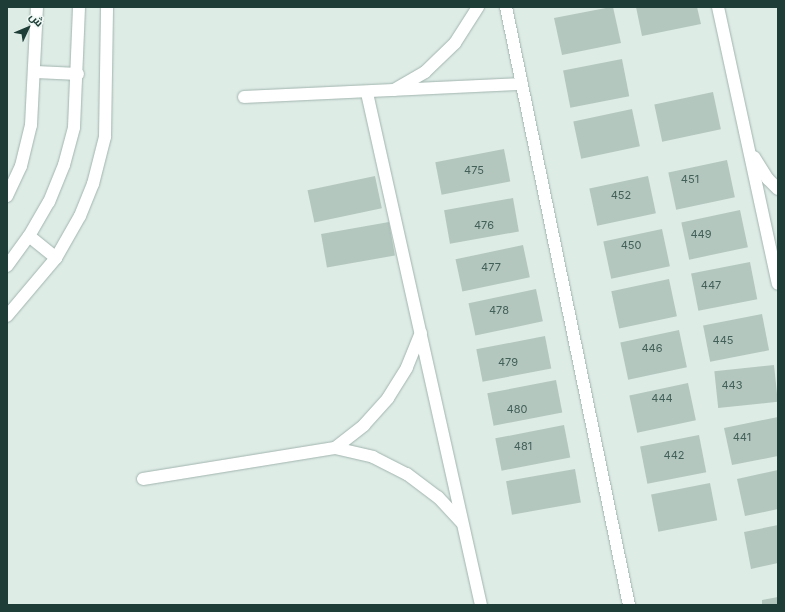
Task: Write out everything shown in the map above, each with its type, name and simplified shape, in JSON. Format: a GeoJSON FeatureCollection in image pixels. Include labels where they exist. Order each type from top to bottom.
{"type":"FeatureCollection","features":[{"type":"Feature","properties":{"kind":"street"},"geometry":{"type":"LineString","coordinates":[[7,196],[21,166],[32,126],[36,72],[37,7]]}},
{"type":"Feature","properties":{"kind":"street"},"geometry":{"type":"LineString","coordinates":[[7,266],[29,236],[49,202],[64,165],[74,127],[78,74],[79,7]]}},
{"type":"Feature","properties":{"kind":"street"},"geometry":{"type":"LineString","coordinates":[[7,316],[56,258],[80,216],[93,184],[105,137],[107,7]]}},
{"type":"Feature","properties":{"kind":"street"},"geometry":{"type":"LineString","coordinates":[[390,91],[425,72],[445,53],[455,43],[478,7]]}},
{"type":"Feature","properties":{"kind":"street"},"geometry":{"type":"LineString","coordinates":[[506,7],[629,605]]}},
{"type":"Feature","properties":{"kind":"street"},"geometry":{"type":"LineString","coordinates":[[718,7],[778,284]]}},
{"type":"Feature","properties":{"kind":"street"},"geometry":{"type":"LineString","coordinates":[[36,72],[78,74]]}},
{"type":"Feature","properties":{"kind":"street"},"geometry":{"type":"LineString","coordinates":[[244,97],[367,93],[522,84]]}},
{"type":"Feature","properties":{"kind":"street"},"geometry":{"type":"LineString","coordinates":[[367,93],[481,605]]}},
{"type":"Feature","properties":{"kind":"street"},"geometry":{"type":"LineString","coordinates":[[749,150],[768,179],[778,189]]}},
{"type":"Feature","properties":{"kind":"street"},"geometry":{"type":"LineString","coordinates":[[29,236],[56,258]]}},
{"type":"Feature","properties":{"kind":"street"},"geometry":{"type":"LineString","coordinates":[[335,448],[364,425],[388,398],[407,367],[421,333]]}},
{"type":"Feature","properties":{"kind":"street"},"geometry":{"type":"LineString","coordinates":[[143,479],[335,448],[372,457],[407,474],[438,496],[463,524]]}},
{"type":"Feature","properties":{"kind":"building"},"geometry":{"type":"Polygon","coordinates":[[[613,7],[621,43],[562,55],[554,18],[613,7]]]}},
{"type":"Feature","properties":{"kind":"building"},"geometry":{"type":"Polygon","coordinates":[[[636,7],[697,7],[701,24],[642,36],[636,7]]]}},
{"type":"Feature","properties":{"kind":"building"},"geometry":{"type":"Polygon","coordinates":[[[622,59],[629,96],[570,108],[563,70],[622,59]]]}},
{"type":"Feature","properties":{"kind":"building"},"geometry":{"type":"Polygon","coordinates":[[[713,92],[721,129],[662,142],[654,104],[713,92]]]}},
{"type":"Feature","properties":{"kind":"building"},"geometry":{"type":"Polygon","coordinates":[[[632,109],[640,146],[581,159],[573,121],[632,109]]]}},
{"type":"Feature","properties":{"kind":"building"},"geometry":{"type":"Polygon","coordinates":[[[504,149],[510,181],[442,195],[435,162],[504,149]]]}},
{"type":"Feature","properties":{"kind":"building"},"geometry":{"type":"Polygon","coordinates":[[[727,160],[735,197],[676,210],[668,172],[727,160]]]}},
{"type":"Feature","properties":{"kind":"building"},"geometry":{"type":"Polygon","coordinates":[[[375,176],[382,208],[314,223],[308,190],[375,176]]]}},
{"type":"Feature","properties":{"kind":"building"},"geometry":{"type":"Polygon","coordinates":[[[648,176],[656,213],[597,226],[589,188],[648,176]]]}},
{"type":"Feature","properties":{"kind":"building"},"geometry":{"type":"Polygon","coordinates":[[[513,198],[519,231],[450,244],[444,210],[513,198]]]}},
{"type":"Feature","properties":{"kind":"building"},"geometry":{"type":"Polygon","coordinates":[[[740,210],[748,247],[689,260],[681,222],[740,210]]]}},
{"type":"Feature","properties":{"kind":"building"},"geometry":{"type":"Polygon","coordinates":[[[389,222],[395,255],[327,267],[321,234],[389,222]]]}},
{"type":"Feature","properties":{"kind":"building"},"geometry":{"type":"Polygon","coordinates":[[[662,229],[670,266],[611,279],[603,241],[662,229]]]}},
{"type":"Feature","properties":{"kind":"building"},"geometry":{"type":"Polygon","coordinates":[[[523,245],[530,277],[462,292],[456,259],[523,245]]]}},
{"type":"Feature","properties":{"kind":"building"},"geometry":{"type":"Polygon","coordinates":[[[750,262],[757,299],[698,311],[691,273],[750,262]]]}},
{"type":"Feature","properties":{"kind":"building"},"geometry":{"type":"Polygon","coordinates":[[[669,279],[677,316],[619,328],[611,291],[669,279]]]}},
{"type":"Feature","properties":{"kind":"building"},"geometry":{"type":"Polygon","coordinates":[[[536,289],[543,321],[475,336],[469,303],[536,289]]]}},
{"type":"Feature","properties":{"kind":"building"},"geometry":{"type":"Polygon","coordinates":[[[762,314],[769,350],[710,362],[703,325],[762,314]]]}},
{"type":"Feature","properties":{"kind":"building"},"geometry":{"type":"Polygon","coordinates":[[[679,330],[687,367],[628,380],[620,342],[679,330]]]}},
{"type":"Feature","properties":{"kind":"building"},"geometry":{"type":"Polygon","coordinates":[[[545,336],[551,368],[483,382],[476,349],[545,336]]]}},
{"type":"Feature","properties":{"kind":"building"},"geometry":{"type":"Polygon","coordinates":[[[774,365],[778,402],[718,408],[714,371],[774,365]]]}},
{"type":"Feature","properties":{"kind":"building"},"geometry":{"type":"Polygon","coordinates":[[[556,380],[562,412],[494,426],[487,393],[556,380]]]}},
{"type":"Feature","properties":{"kind":"building"},"geometry":{"type":"Polygon","coordinates":[[[688,383],[696,420],[637,433],[629,395],[688,383]]]}},
{"type":"Feature","properties":{"kind":"building"},"geometry":{"type":"Polygon","coordinates":[[[778,417],[778,456],[732,465],[724,428],[778,417]]]}},
{"type":"Feature","properties":{"kind":"building"},"geometry":{"type":"Polygon","coordinates":[[[564,425],[570,457],[502,471],[495,438],[564,425]]]}},
{"type":"Feature","properties":{"kind":"building"},"geometry":{"type":"Polygon","coordinates":[[[699,435],[706,472],[647,484],[640,446],[699,435]]]}},
{"type":"Feature","properties":{"kind":"building"},"geometry":{"type":"Polygon","coordinates":[[[575,469],[581,502],[512,515],[506,481],[575,469]]]}},
{"type":"Feature","properties":{"kind":"building"},"geometry":{"type":"Polygon","coordinates":[[[778,470],[778,509],[745,516],[737,479],[778,470]]]}},
{"type":"Feature","properties":{"kind":"building"},"geometry":{"type":"Polygon","coordinates":[[[710,483],[717,520],[658,532],[651,494],[710,483]]]}},
{"type":"Feature","properties":{"kind":"building"},"geometry":{"type":"Polygon","coordinates":[[[778,525],[778,563],[751,569],[744,532],[778,525]]]}},
{"type":"Feature","properties":{"kind":"building"},"geometry":{"type":"Polygon","coordinates":[[[778,597],[778,605],[762,605],[762,600],[778,597]]]}}]}
